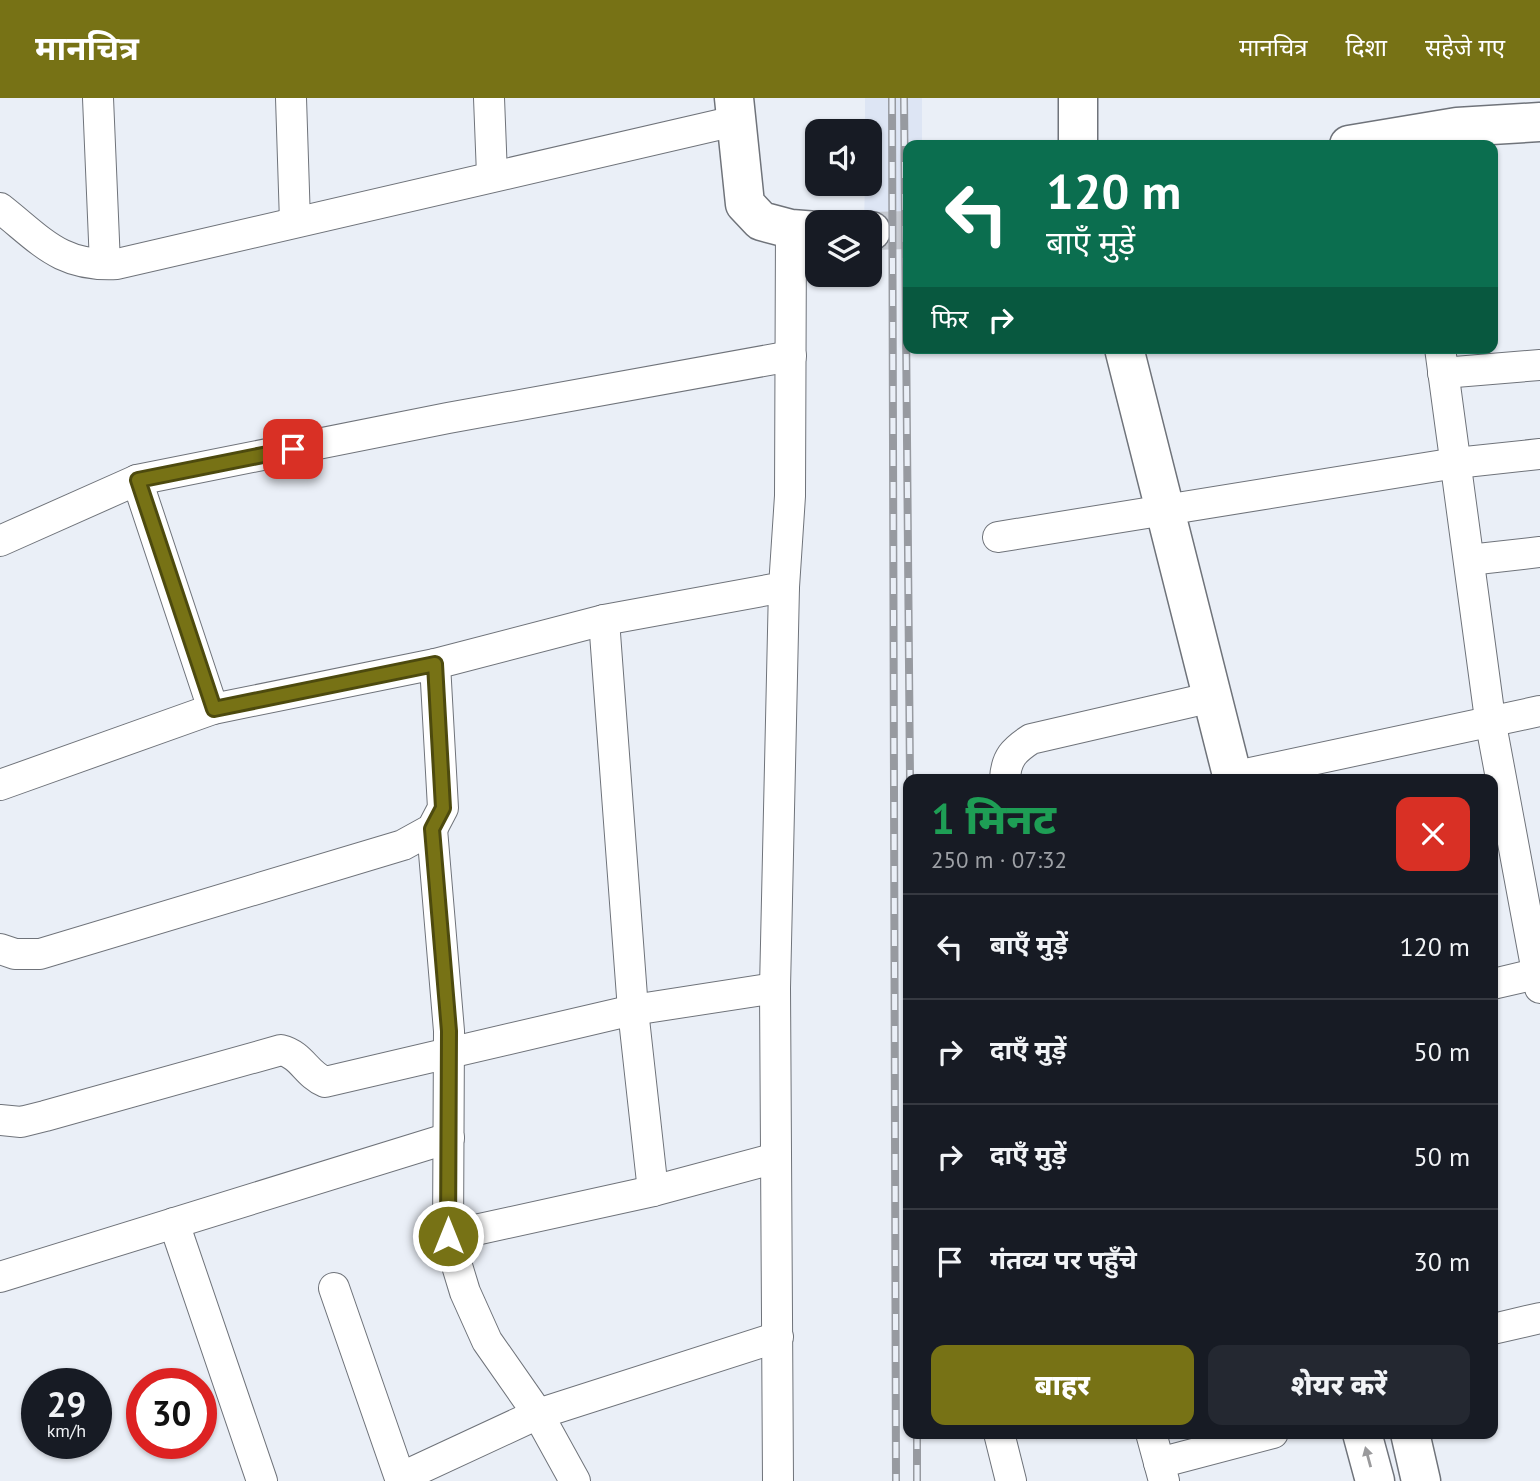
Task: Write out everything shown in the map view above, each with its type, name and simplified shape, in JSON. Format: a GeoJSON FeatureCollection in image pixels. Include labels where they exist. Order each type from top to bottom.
{"type":"FeatureCollection","features":[{"type":"Feature","properties":{"kind":"street"},"geometry":{"type":"LineString","coordinates":[[97,98],[105,264]]}},
{"type":"Feature","properties":{"kind":"street"},"geometry":{"type":"LineString","coordinates":[[291,98],[295,222]]}},
{"type":"Feature","properties":{"kind":"street"},"geometry":{"type":"LineString","coordinates":[[489,98],[492,175]]}},
{"type":"Feature","properties":{"kind":"street"},"geometry":{"type":"LineString","coordinates":[[1078,98],[1078,140]]}},
{"type":"Feature","properties":{"kind":"street"},"geometry":{"type":"LineString","coordinates":[[0,208],[69,261],[92,266],[295,222],[492,175],[734,109],[745,204],[761,221],[804,230],[791,356],[790,496],[784,587],[775,988],[778,1481]]}},
{"type":"Feature","properties":{"kind":"street"},"geometry":{"type":"LineString","coordinates":[[1412,140],[1457,127],[1540,122]]}},
{"type":"Feature","properties":{"kind":"street"},"geometry":{"type":"LineString","coordinates":[[1126,354],[1232,774]]}},
{"type":"Feature","properties":{"kind":"street"},"geometry":{"type":"LineString","coordinates":[[0,541],[138,480],[448,418],[791,356]]}},
{"type":"Feature","properties":{"kind":"street"},"geometry":{"type":"LineString","coordinates":[[1498,983],[1539,978],[1490,719],[1442,360],[1540,365]]}},
{"type":"Feature","properties":{"kind":"street"},"geometry":{"type":"LineString","coordinates":[[998,537],[1456,463],[1540,454]]}},
{"type":"Feature","properties":{"kind":"street"},"geometry":{"type":"LineString","coordinates":[[138,480],[214,709]]}},
{"type":"Feature","properties":{"kind":"street"},"geometry":{"type":"LineString","coordinates":[[1469,560],[1540,552]]}},
{"type":"Feature","properties":{"kind":"street"},"geometry":{"type":"LineString","coordinates":[[0,785],[214,709],[435,664],[604,621],[784,587]]}},
{"type":"Feature","properties":{"kind":"street"},"geometry":{"type":"LineString","coordinates":[[604,621],[633,1010],[653,1191]]}},
{"type":"Feature","properties":{"kind":"street"},"geometry":{"type":"LineString","coordinates":[[435,664],[443,808],[432,829],[449,1056],[448,1236],[465,1292],[487,1341],[538,1414],[575,1481]]}},
{"type":"Feature","properties":{"kind":"street"},"geometry":{"type":"LineString","coordinates":[[1005,774],[1005,766],[1013,751],[1031,739],[1213,697]]}},
{"type":"Feature","properties":{"kind":"street"},"geometry":{"type":"LineString","coordinates":[[1250,774],[1540,710]]}},
{"type":"Feature","properties":{"kind":"street"},"geometry":{"type":"LineString","coordinates":[[0,949],[15,954],[40,954],[403,845],[432,829]]}},
{"type":"Feature","properties":{"kind":"street"},"geometry":{"type":"LineString","coordinates":[[0,1119],[21,1122],[281,1050],[294,1053],[313,1077],[325,1083],[449,1056],[633,1010],[775,988]]}},
{"type":"Feature","properties":{"kind":"street"},"geometry":{"type":"LineString","coordinates":[[0,1277],[449,1138]]}},
{"type":"Feature","properties":{"kind":"street"},"geometry":{"type":"LineString","coordinates":[[448,1236],[653,1191],[776,1158]]}},
{"type":"Feature","properties":{"kind":"street"},"geometry":{"type":"LineString","coordinates":[[174,1223],[262,1481]]}},
{"type":"Feature","properties":{"kind":"street"},"geometry":{"type":"LineString","coordinates":[[334,1288],[401,1481]]}},
{"type":"Feature","properties":{"kind":"street"},"geometry":{"type":"LineString","coordinates":[[1498,1328],[1540,1318]]}},
{"type":"Feature","properties":{"kind":"street"},"geometry":{"type":"LineString","coordinates":[[407,1481],[415,1471],[538,1414],[778,1337]]}},
{"type":"Feature","properties":{"kind":"street"},"geometry":{"type":"LineString","coordinates":[[1000,1439],[1011,1481]]}},
{"type":"Feature","properties":{"kind":"street"},"geometry":{"type":"LineString","coordinates":[[1153,1439],[1161,1472],[1256,1439]]}},
{"type":"Feature","properties":{"kind":"street"},"geometry":{"type":"LineString","coordinates":[[1364,1439],[1375,1481]]}},
{"type":"Feature","properties":{"kind":"street"},"geometry":{"type":"LineString","coordinates":[[1411,1439],[1421,1481]]}},
{"type":"Feature","properties":{"kind":"shaded area"},"geometry":{"type":"Polygon","coordinates":[[[865,98],[922,98],[922,140],[903,140],[903,217],[882,219],[882,210],[864,210],[865,196],[882,196],[882,119],[865,119],[865,98]]]}},
{"type":"Feature","properties":{"kind":"tunnel"},"geometry":{"type":"LineString","coordinates":[[882,231],[903,230]]}},
{"type":"Feature","properties":{"kind":"railway"},"geometry":{"type":"LineString","coordinates":[[892,98],[896,1481]]}},
{"type":"Feature","properties":{"kind":"railway"},"geometry":{"type":"LineString","coordinates":[[904,98],[904,140]]}},
{"type":"Feature","properties":{"kind":"railway"},"geometry":{"type":"LineString","coordinates":[[906,354],[910,774]]}},
{"type":"Feature","properties":{"kind":"railway"},"geometry":{"type":"LineString","coordinates":[[917,1439],[917,1481]]}},
{"type":"Feature","properties":{"kind":"route"},"geometry":{"type":"LineString","coordinates":[[293,449],[138,480],[214,709],[435,664],[443,808],[432,829],[449,1031],[448,1236]]}}]}
